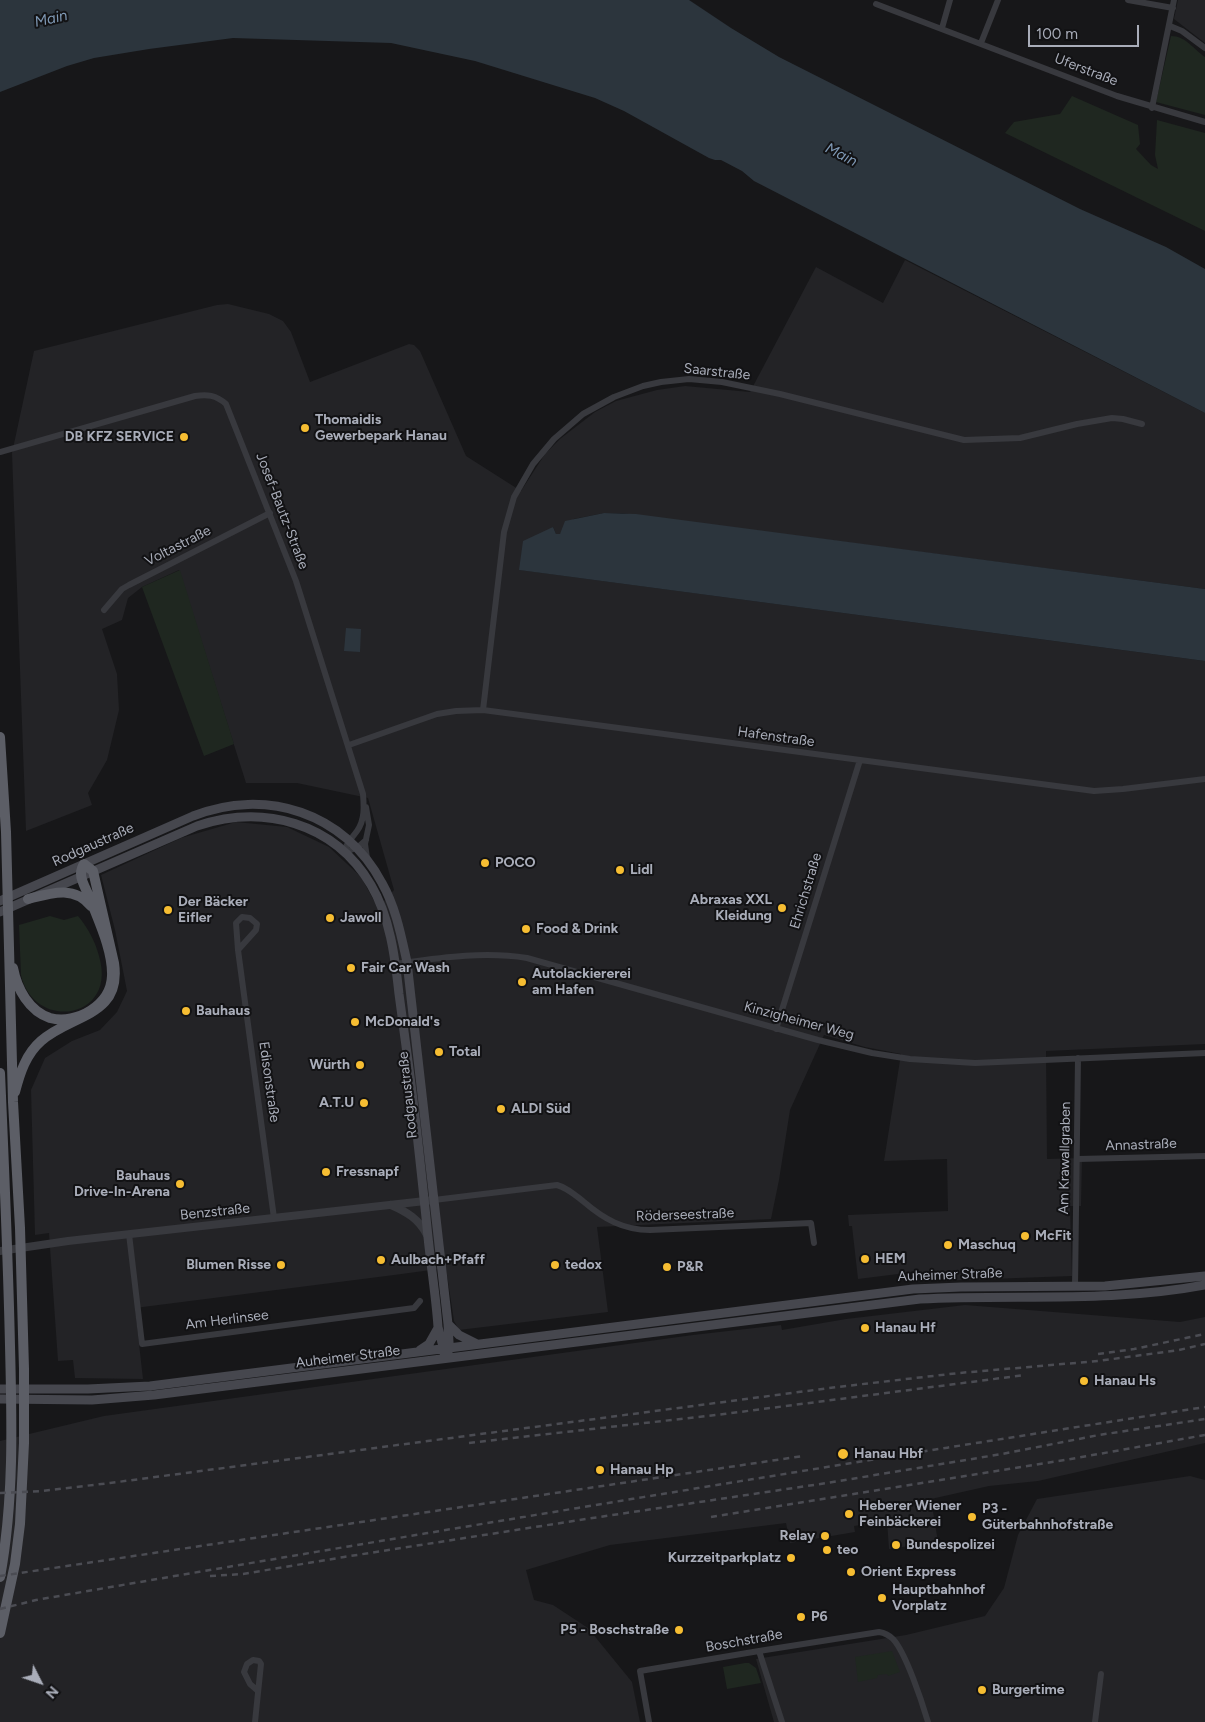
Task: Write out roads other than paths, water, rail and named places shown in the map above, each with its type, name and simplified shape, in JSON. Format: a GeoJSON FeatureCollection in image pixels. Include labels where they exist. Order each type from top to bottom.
{"type":"FeatureCollection","features":[{"type":"Feature","properties":{"kind":"highway"},"geometry":{"type":"LineString","coordinates":[[0,737],[6,832],[12,1102],[20,1228],[24,1369],[23,1468],[20,1524],[15,1564],[0,1633]]}},
{"type":"Feature","properties":{"kind":"highway"},"geometry":{"type":"LineString","coordinates":[[8,943],[14,976],[31,1006],[52,1018],[61,1019],[79,1016],[92,1010],[102,1001],[109,990],[112,976],[103,933],[81,876],[84,864],[93,871],[114,962],[113,986],[106,1000],[97,1010],[54,1032],[35,1047],[24,1063],[12,1102]]}},
{"type":"Feature","properties":{"kind":"highway"},"geometry":{"type":"LineString","coordinates":[[28,899],[66,892],[79,896],[94,909]]}},
{"type":"Feature","properties":{"kind":"highway"},"geometry":{"type":"LineString","coordinates":[[0,1073],[11,1370],[8,1522],[0,1577]]}},
{"type":"Feature","properties":{"kind":"highway"},"geometry":{"type":"LineString","coordinates":[[0,1162],[5,1178]]}},
{"type":"Feature","properties":{"kind":"main road","name":"Rodgaustraße"},"geometry":{"type":"LineString","coordinates":[[0,901],[207,810],[238,804],[288,808],[318,819],[357,848],[382,881],[392,904],[407,962],[429,1200],[428,1236],[438,1327],[442,1342],[447,1349]]}},
{"type":"Feature","properties":{"kind":"main road","name":"Rodgaustraße"},"geometry":{"type":"LineString","coordinates":[[0,912],[197,826],[235,816],[268,817],[290,822],[313,831],[344,852],[366,876],[378,898],[390,932],[448,1324],[449,1342],[447,1349]]}},
{"type":"Feature","properties":{"kind":"main road","name":"Auheimer Straße"},"geometry":{"type":"LineString","coordinates":[[0,1389],[88,1390],[150,1386],[913,1290],[961,1287],[1075,1287],[1133,1284],[1205,1276]]}},
{"type":"Feature","properties":{"kind":"main road","name":"Auheimer Straße"},"geometry":{"type":"LineString","coordinates":[[0,1399],[120,1398],[188,1391],[920,1299],[988,1296],[1122,1296],[1205,1285]]}},
{"type":"Feature","properties":{"kind":"main road"},"geometry":{"type":"LineString","coordinates":[[448,1324],[458,1335],[479,1345]]}},
{"type":"Feature","properties":{"kind":"main road"},"geometry":{"type":"LineString","coordinates":[[416,1352],[429,1344],[438,1327]]}},
{"type":"Feature","properties":{"kind":"main road"},"geometry":{"type":"LineString","coordinates":[[437,1359],[447,1349],[460,1356]]}},
{"type":"Feature","properties":{"kind":"street"},"geometry":{"type":"LineString","coordinates":[[942,28],[950,0]]}},
{"type":"Feature","properties":{"kind":"street"},"geometry":{"type":"LineString","coordinates":[[981,43],[998,0]]}},
{"type":"Feature","properties":{"kind":"street"},"geometry":{"type":"LineString","coordinates":[[1128,0],[1173,8]]}},
{"type":"Feature","properties":{"kind":"street"},"geometry":{"type":"LineString","coordinates":[[1152,108],[1174,0]]}},
{"type":"Feature","properties":{"kind":"street","name":"Uferstraße"},"geometry":{"type":"LineString","coordinates":[[876,4],[1117,96],[1152,108],[1205,122]]}},
{"type":"Feature","properties":{"kind":"street"},"geometry":{"type":"LineString","coordinates":[[1170,26],[1182,31],[1205,48]]}},
{"type":"Feature","properties":{"kind":"street","name":"Saarstraße"},"geometry":{"type":"LineString","coordinates":[[483,710],[504,532],[509,509],[514,497],[533,464],[554,439],[583,414],[614,396],[661,382],[688,379],[722,382],[780,394],[964,440],[1005,440],[1112,418],[1142,424]]}},
{"type":"Feature","properties":{"kind":"street","name":"Josef-Bautz-Straße"},"geometry":{"type":"LineString","coordinates":[[0,452],[195,396],[214,396],[222,401],[228,409],[296,581],[349,746],[363,797],[362,821],[344,852]]}},
{"type":"Feature","properties":{"kind":"street","name":"Voltastraße"},"geometry":{"type":"LineString","coordinates":[[104,610],[122,589],[270,513]]}},
{"type":"Feature","properties":{"kind":"street","name":"Hafenstraße"},"geometry":{"type":"LineString","coordinates":[[349,746],[437,714],[483,710],[1101,791],[1205,779]]}},
{"type":"Feature","properties":{"kind":"street","name":"Ehrichstraße"},"geometry":{"type":"LineString","coordinates":[[776,1029],[860,760]]}},
{"type":"Feature","properties":{"kind":"street"},"geometry":{"type":"LineString","coordinates":[[363,797],[369,825],[365,849],[367,859]]}},
{"type":"Feature","properties":{"kind":"street"},"geometry":{"type":"LineString","coordinates":[[344,852],[357,848],[366,840]]}},
{"type":"Feature","properties":{"kind":"street","name":"Edisonstraße"},"geometry":{"type":"LineString","coordinates":[[238,950],[256,930],[257,924],[250,918],[242,917],[236,924],[238,950],[274,1218]]}},
{"type":"Feature","properties":{"kind":"street","name":"Kinzigheimer Weg"},"geometry":{"type":"LineString","coordinates":[[395,964],[478,954],[509,955],[527,958],[776,1029],[859,1050],[931,1061],[975,1063],[1205,1053]]}},
{"type":"Feature","properties":{"kind":"street","name":"Am Krawallgraben"},"geometry":{"type":"LineString","coordinates":[[1075,1287],[1078,1058]]}},
{"type":"Feature","properties":{"kind":"street","name":"Annastraße"},"geometry":{"type":"LineString","coordinates":[[1078,1159],[1205,1156]]}},
{"type":"Feature","properties":{"kind":"street","name":"Röderseestraße"},"geometry":{"type":"LineString","coordinates":[[429,1200],[557,1185],[570,1190],[603,1217],[629,1228],[642,1230],[811,1223],[814,1243]]}},
{"type":"Feature","properties":{"kind":"street","name":"Benzstraße"},"geometry":{"type":"LineString","coordinates":[[0,1251],[129,1234],[429,1200]]}},
{"type":"Feature","properties":{"kind":"street"},"geometry":{"type":"LineString","coordinates":[[391,1205],[412,1215],[422,1225],[428,1236]]}},
{"type":"Feature","properties":{"kind":"street","name":"Am Herlinsee"},"geometry":{"type":"LineString","coordinates":[[129,1234],[142,1344],[414,1308],[420,1301]]}},
{"type":"Feature","properties":{"kind":"street"},"geometry":{"type":"LineString","coordinates":[[698,1316],[698,1327]]}},
{"type":"Feature","properties":{"kind":"street","name":"Boschstraße"},"geometry":{"type":"LineString","coordinates":[[649,1722],[640,1671],[879,1632],[887,1634],[894,1641],[904,1658],[928,1722]]}},
{"type":"Feature","properties":{"kind":"street"},"geometry":{"type":"LineString","coordinates":[[759,1651],[782,1722]]}},
{"type":"Feature","properties":{"kind":"street"},"geometry":{"type":"LineString","coordinates":[[1095,1722],[1101,1674]]}},
{"type":"Feature","properties":{"kind":"street"},"geometry":{"type":"LineString","coordinates":[[255,1722],[258,1691]]}},
{"type":"Feature","properties":{"kind":"water","name":"Main"},"geometry":{"type":"Polygon","coordinates":[[[0,0],[689,0],[779,57],[1080,209],[1166,247],[1205,269],[1205,413],[754,181],[742,171],[721,160],[709,158],[624,111],[595,98],[475,61],[391,43],[233,38],[94,58],[67,66],[0,92],[0,0]]]}},
{"type":"Feature","properties":{"kind":"water"},"geometry":{"type":"Polygon","coordinates":[[[604,513],[636,514],[1205,589],[1205,661],[519,570],[523,541],[553,527],[556,534],[560,534],[565,521],[604,513]]]}},
{"type":"Feature","properties":{"kind":"water"},"geometry":{"type":"Polygon","coordinates":[[[346,628],[361,629],[360,652],[344,651],[346,628]]]}},
{"type":"Feature","properties":{"kind":"railway"},"geometry":{"type":"LineString","coordinates":[[1098,1354],[1134,1349],[1205,1334]]}},
{"type":"Feature","properties":{"kind":"railway"},"geometry":{"type":"LineString","coordinates":[[0,1493],[42,1491],[110,1483],[837,1387],[959,1373],[1098,1361],[1179,1350],[1205,1344]]}},
{"type":"Feature","properties":{"kind":"railway"},"geometry":{"type":"LineString","coordinates":[[469,1443],[724,1414],[1025,1375]]}},
{"type":"Feature","properties":{"kind":"railway"},"geometry":{"type":"LineString","coordinates":[[0,1609],[36,1600],[242,1564],[930,1450],[1205,1407]]}},
{"type":"Feature","properties":{"kind":"railway"},"geometry":{"type":"LineString","coordinates":[[210,1576],[243,1574],[586,1519],[827,1483],[1002,1454],[1099,1435],[1205,1419]]}},
{"type":"Feature","properties":{"kind":"railway"},"geometry":{"type":"LineString","coordinates":[[711,1517],[1065,1460],[1205,1435]]}},
{"type":"Feature","properties":{"kind":"railway"},"geometry":{"type":"LineString","coordinates":[[0,1576],[803,1456]]}},
{"type":"Feature","properties":{"kind":"place","name":"Thomaidis Gewerbepark Hanau"},"geometry":{"type":"Point","coordinates":[305,428]}},
{"type":"Feature","properties":{"kind":"place","name":"DB KFZ SERVICE"},"geometry":{"type":"Point","coordinates":[184,437]}},
{"type":"Feature","properties":{"kind":"place","name":"POCO"},"geometry":{"type":"Point","coordinates":[485,863]}},
{"type":"Feature","properties":{"kind":"place","name":"Lidl"},"geometry":{"type":"Point","coordinates":[620,870]}},
{"type":"Feature","properties":{"kind":"place","name":"Abraxas XXL Kleidung"},"geometry":{"type":"Point","coordinates":[782,908]}},
{"type":"Feature","properties":{"kind":"place","name":"Der Bäcker Eifler"},"geometry":{"type":"Point","coordinates":[168,910]}},
{"type":"Feature","properties":{"kind":"place","name":"Jawoll"},"geometry":{"type":"Point","coordinates":[330,918]}},
{"type":"Feature","properties":{"kind":"place","name":"Food & Drink"},"geometry":{"type":"Point","coordinates":[526,929]}},
{"type":"Feature","properties":{"kind":"place","name":"Fair Car Wash"},"geometry":{"type":"Point","coordinates":[351,968]}},
{"type":"Feature","properties":{"kind":"place","name":"Autolackiererei am Hafen"},"geometry":{"type":"Point","coordinates":[522,982]}},
{"type":"Feature","properties":{"kind":"place","name":"Bauhaus"},"geometry":{"type":"Point","coordinates":[186,1011]}},
{"type":"Feature","properties":{"kind":"place","name":"McDonald's"},"geometry":{"type":"Point","coordinates":[355,1022]}},
{"type":"Feature","properties":{"kind":"place","name":"Total"},"geometry":{"type":"Point","coordinates":[439,1052]}},
{"type":"Feature","properties":{"kind":"place","name":"Würth"},"geometry":{"type":"Point","coordinates":[360,1065]}},
{"type":"Feature","properties":{"kind":"place","name":"A.T.U"},"geometry":{"type":"Point","coordinates":[364,1103]}},
{"type":"Feature","properties":{"kind":"place","name":"ALDI Süd"},"geometry":{"type":"Point","coordinates":[501,1109]}},
{"type":"Feature","properties":{"kind":"place","name":"Fressnapf"},"geometry":{"type":"Point","coordinates":[326,1172]}},
{"type":"Feature","properties":{"kind":"place","name":"Bauhaus Drive-In-Arena"},"geometry":{"type":"Point","coordinates":[180,1184]}},
{"type":"Feature","properties":{"kind":"place","name":"McFit"},"geometry":{"type":"Point","coordinates":[1025,1236]}},
{"type":"Feature","properties":{"kind":"place","name":"Maschuq"},"geometry":{"type":"Point","coordinates":[948,1245]}},
{"type":"Feature","properties":{"kind":"place","name":"HEM"},"geometry":{"type":"Point","coordinates":[865,1259]}},
{"type":"Feature","properties":{"kind":"place","name":"Aulbach+Pfaff"},"geometry":{"type":"Point","coordinates":[381,1260]}},
{"type":"Feature","properties":{"kind":"place","name":"Blumen Risse"},"geometry":{"type":"Point","coordinates":[281,1265]}},
{"type":"Feature","properties":{"kind":"place","name":"tedox"},"geometry":{"type":"Point","coordinates":[555,1265]}},
{"type":"Feature","properties":{"kind":"place","name":"P&R"},"geometry":{"type":"Point","coordinates":[667,1267]}},
{"type":"Feature","properties":{"kind":"place","name":"Hanau Hf"},"geometry":{"type":"Point","coordinates":[865,1328]}},
{"type":"Feature","properties":{"kind":"place","name":"Hanau Hs"},"geometry":{"type":"Point","coordinates":[1084,1381]}},
{"type":"Feature","properties":{"kind":"place","name":"Hanau Hbf"},"geometry":{"type":"Point","coordinates":[843,1454]}},
{"type":"Feature","properties":{"kind":"place","name":"Hanau Hp"},"geometry":{"type":"Point","coordinates":[600,1470]}},
{"type":"Feature","properties":{"kind":"place","name":"Heberer Wiener Feinbäckerei"},"geometry":{"type":"Point","coordinates":[849,1514]}},
{"type":"Feature","properties":{"kind":"place","name":"P3 - Güterbahnhofstraße"},"geometry":{"type":"Point","coordinates":[972,1517]}},
{"type":"Feature","properties":{"kind":"place","name":"Relay"},"geometry":{"type":"Point","coordinates":[825,1536]}},
{"type":"Feature","properties":{"kind":"place","name":"Bundespolizei"},"geometry":{"type":"Point","coordinates":[896,1545]}},
{"type":"Feature","properties":{"kind":"place","name":"teo"},"geometry":{"type":"Point","coordinates":[827,1550]}},
{"type":"Feature","properties":{"kind":"place","name":"Kurzzeitparkplatz"},"geometry":{"type":"Point","coordinates":[791,1558]}},
{"type":"Feature","properties":{"kind":"place","name":"Orient Express"},"geometry":{"type":"Point","coordinates":[851,1572]}},
{"type":"Feature","properties":{"kind":"place","name":"Hauptbahnhof Vorplatz"},"geometry":{"type":"Point","coordinates":[882,1598]}},
{"type":"Feature","properties":{"kind":"place","name":"P6"},"geometry":{"type":"Point","coordinates":[801,1617]}},
{"type":"Feature","properties":{"kind":"place","name":"P5 - Boschstraße"},"geometry":{"type":"Point","coordinates":[679,1630]}},
{"type":"Feature","properties":{"kind":"place","name":"Burgertime"},"geometry":{"type":"Point","coordinates":[982,1690]}}]}
